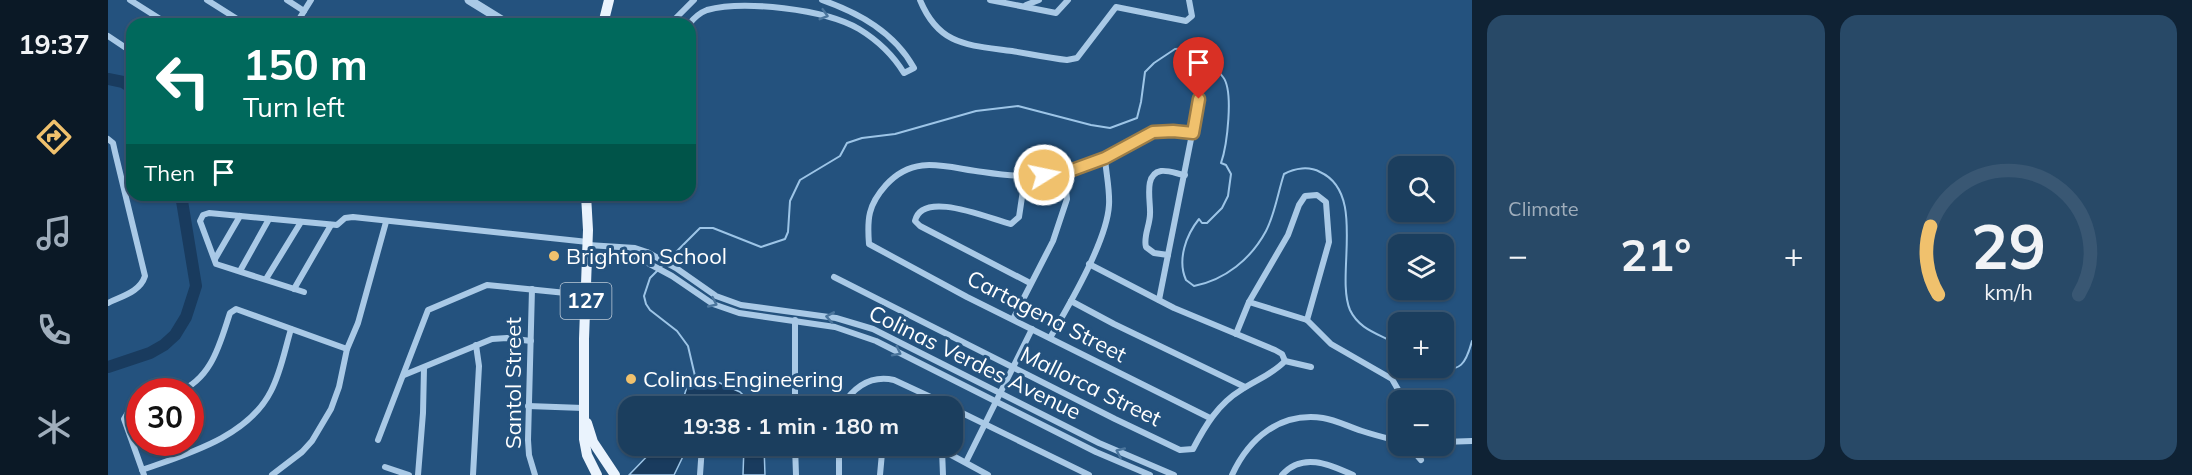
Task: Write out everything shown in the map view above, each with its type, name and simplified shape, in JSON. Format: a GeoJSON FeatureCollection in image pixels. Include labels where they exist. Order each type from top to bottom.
{"type":"FeatureCollection","features":[{"type":"Feature","properties":{"kind":"main road"},"geometry":{"type":"LineString","coordinates":[[604,18],[609,0]]}},
{"type":"Feature","properties":{"kind":"main road","name":"127"},"geometry":{"type":"LineString","coordinates":[[586,201],[588,247],[583,408],[585,448],[597,475]]}},
{"type":"Feature","properties":{"kind":"main road","name":"127"},"geometry":{"type":"LineString","coordinates":[[583,408],[593,442],[615,475]]}},
{"type":"Feature","properties":{"kind":"street"},"geometry":{"type":"LineString","coordinates":[[130,0],[158,18]]}},
{"type":"Feature","properties":{"kind":"street"},"geometry":{"type":"LineString","coordinates":[[207,0],[236,18]]}},
{"type":"Feature","properties":{"kind":"street"},"geometry":{"type":"LineString","coordinates":[[287,0],[304,11]]}},
{"type":"Feature","properties":{"kind":"street"},"geometry":{"type":"LineString","coordinates":[[300,18],[312,0]]}},
{"type":"Feature","properties":{"kind":"street"},"geometry":{"type":"LineString","coordinates":[[469,0],[498,18]]}},
{"type":"Feature","properties":{"kind":"street"},"geometry":{"type":"LineString","coordinates":[[676,18],[695,0],[700,13]]}},
{"type":"Feature","properties":{"kind":"street"},"geometry":{"type":"LineString","coordinates":[[920,0],[943,34],[960,44],[1067,60],[1077,58],[1116,7],[1186,21],[1192,16],[1189,0]]}},
{"type":"Feature","properties":{"kind":"street"},"geometry":{"type":"LineString","coordinates":[[990,0],[1056,13],[1068,0]]}},
{"type":"Feature","properties":{"kind":"street"},"geometry":{"type":"LineString","coordinates":[[1026,6],[1039,0]]}},
{"type":"Feature","properties":{"kind":"street"},"geometry":{"type":"LineString","coordinates":[[695,18],[711,8],[782,3],[850,24],[885,49],[904,73],[914,68],[898,46],[879,28],[857,14],[825,1]]}},
{"type":"Feature","properties":{"kind":"street"},"geometry":{"type":"LineString","coordinates":[[108,36],[126,48]]}},
{"type":"Feature","properties":{"kind":"street"},"geometry":{"type":"LineString","coordinates":[[1159,300],[1199,99]]}},
{"type":"Feature","properties":{"kind":"street"},"geometry":{"type":"LineString","coordinates":[[1030,284],[920,226],[915,221],[916,215],[924,207],[940,206],[1011,224],[1019,217],[1025,177],[1064,173],[1105,158],[1153,132],[1193,133]]}},
{"type":"Feature","properties":{"kind":"street"},"geometry":{"type":"LineString","coordinates":[[108,139],[113,143],[126,196]]}},
{"type":"Feature","properties":{"kind":"street"},"geometry":{"type":"LineString","coordinates":[[1050,338],[1071,301],[1104,230],[1109,205],[1105,158]]}},
{"type":"Feature","properties":{"kind":"street","name":"Cartagena Street"},"geometry":{"type":"LineString","coordinates":[[1025,177],[981,172],[957,166],[918,165],[896,174],[877,195],[867,221],[869,244],[1210,418]]}},
{"type":"Feature","properties":{"kind":"street"},"geometry":{"type":"LineString","coordinates":[[1168,255],[1154,253],[1146,247],[1150,216],[1149,183],[1154,174],[1162,171],[1185,175]]}},
{"type":"Feature","properties":{"kind":"street"},"geometry":{"type":"LineString","coordinates":[[1013,319],[1053,241],[1067,199],[1064,173]]}},
{"type":"Feature","properties":{"kind":"street"},"geometry":{"type":"LineString","coordinates":[[1236,334],[1249,302],[1287,235],[1299,205],[1305,196],[1317,195],[1326,202],[1329,242],[1307,320]]}},
{"type":"Feature","properties":{"kind":"street"},"geometry":{"type":"LineString","coordinates":[[108,303],[133,291],[143,283],[144,269],[127,201]]}},
{"type":"Feature","properties":{"kind":"street"},"geometry":{"type":"LineString","coordinates":[[304,292],[216,264],[200,222],[201,218],[206,213],[337,225],[345,218],[353,217],[588,247]]}},
{"type":"Feature","properties":{"kind":"street"},"geometry":{"type":"LineString","coordinates":[[214,259],[240,216]]}},
{"type":"Feature","properties":{"kind":"street"},"geometry":{"type":"LineString","coordinates":[[240,271],[269,219]]}},
{"type":"Feature","properties":{"kind":"street"},"geometry":{"type":"LineString","coordinates":[[266,279],[301,222]]}},
{"type":"Feature","properties":{"kind":"street"},"geometry":{"type":"LineString","coordinates":[[272,475],[302,452],[322,426],[339,387],[347,349],[358,323],[386,222]]}},
{"type":"Feature","properties":{"kind":"street"},"geometry":{"type":"LineString","coordinates":[[294,289],[331,225]]}},
{"type":"Feature","properties":{"kind":"street","name":"Colinas Verdes Avenue"},"geometry":{"type":"LineString","coordinates":[[588,247],[635,248],[679,270],[716,296],[752,307],[836,318],[873,329],[1099,442],[1174,475]]}},
{"type":"Feature","properties":{"kind":"street","name":"Colinas Verdes Avenue"},"geometry":{"type":"LineString","coordinates":[[588,247],[651,264],[713,304],[751,316],[835,327],[876,341],[1096,452],[1150,475]]}},
{"type":"Feature","properties":{"kind":"street"},"geometry":{"type":"LineString","coordinates":[[651,264],[655,256]]}},
{"type":"Feature","properties":{"kind":"street"},"geometry":{"type":"LineString","coordinates":[[1089,264],[1159,300],[1282,354],[1285,361],[1311,367]]}},
{"type":"Feature","properties":{"kind":"street"},"geometry":{"type":"LineString","coordinates":[[675,278],[679,270]]}},
{"type":"Feature","properties":{"kind":"street","name":"Mallorca Street"},"geometry":{"type":"LineString","coordinates":[[834,277],[1180,450],[1193,449],[1210,418],[1238,392],[1277,370],[1285,361]]}},
{"type":"Feature","properties":{"kind":"street"},"geometry":{"type":"LineString","coordinates":[[378,440],[428,310],[487,285],[586,295]]}},
{"type":"Feature","properties":{"kind":"street","name":"Santol Street"},"geometry":{"type":"LineString","coordinates":[[532,290],[528,406],[529,454],[536,475]]}},
{"type":"Feature","properties":{"kind":"street"},"geometry":{"type":"LineString","coordinates":[[1071,301],[1245,387]]}},
{"type":"Feature","properties":{"kind":"street"},"geometry":{"type":"LineString","coordinates":[[1249,302],[1307,320],[1331,344],[1392,379],[1398,390]]}},
{"type":"Feature","properties":{"kind":"street"},"geometry":{"type":"LineString","coordinates":[[751,316],[752,307]]}},
{"type":"Feature","properties":{"kind":"street"},"geometry":{"type":"LineString","coordinates":[[198,378],[208,367],[221,344],[230,313],[233,310],[347,349]]}},
{"type":"Feature","properties":{"kind":"street"},"geometry":{"type":"LineString","coordinates":[[795,313],[795,396]]}},
{"type":"Feature","properties":{"kind":"street"},"geometry":{"type":"LineString","coordinates":[[137,456],[143,473],[223,437],[251,416],[270,393],[291,329]]}},
{"type":"Feature","properties":{"kind":"street"},"geometry":{"type":"LineString","coordinates":[[966,462],[1032,329]]}},
{"type":"Feature","properties":{"kind":"street"},"geometry":{"type":"LineString","coordinates":[[404,375],[476,345],[499,338],[531,342]]}},
{"type":"Feature","properties":{"kind":"street"},"geometry":{"type":"LineString","coordinates":[[473,475],[479,366],[476,345]]}},
{"type":"Feature","properties":{"kind":"street"},"geometry":{"type":"LineString","coordinates":[[418,475],[424,368]]}},
{"type":"Feature","properties":{"kind":"street"},"geometry":{"type":"LineString","coordinates":[[849,396],[869,381],[886,378],[928,396]]}},
{"type":"Feature","properties":{"kind":"street"},"geometry":{"type":"LineString","coordinates":[[528,406],[583,408]]}},
{"type":"Feature","properties":{"kind":"street"},"geometry":{"type":"LineString","coordinates":[[963,413],[1089,475]]}},
{"type":"Feature","properties":{"kind":"street"},"geometry":{"type":"LineString","coordinates":[[1232,475],[1251,443],[1270,428],[1292,418],[1331,419],[1388,438]]}},
{"type":"Feature","properties":{"kind":"street"},"geometry":{"type":"LineString","coordinates":[[1454,442],[1472,441]]}},
{"type":"Feature","properties":{"kind":"street"},"geometry":{"type":"LineString","coordinates":[[700,475],[701,456]]}},
{"type":"Feature","properties":{"kind":"street"},"geometry":{"type":"LineString","coordinates":[[795,456],[796,475]]}},
{"type":"Feature","properties":{"kind":"street"},"geometry":{"type":"LineString","coordinates":[[839,456],[839,475]]}},
{"type":"Feature","properties":{"kind":"street"},"geometry":{"type":"LineString","coordinates":[[880,475],[882,456]]}},
{"type":"Feature","properties":{"kind":"street"},"geometry":{"type":"LineString","coordinates":[[942,456],[943,475]]}},
{"type":"Feature","properties":{"kind":"street"},"geometry":{"type":"LineString","coordinates":[[954,456],[987,475]]}},
{"type":"Feature","properties":{"kind":"street"},"geometry":{"type":"LineString","coordinates":[[1418,456],[1421,460]]}},
{"type":"Feature","properties":{"kind":"street"},"geometry":{"type":"LineString","coordinates":[[1282,475],[1288,468],[1316,461],[1353,475]]}},
{"type":"Feature","properties":{"kind":"street"},"geometry":{"type":"LineString","coordinates":[[386,467],[409,475]]}},
{"type":"Feature","properties":{"kind":"water"},"geometry":{"type":"Polygon","coordinates":[[[702,375],[744,396],[684,396],[690,377],[702,375]]]}},
{"type":"Feature","properties":{"kind":"water"},"geometry":{"type":"Polygon","coordinates":[[[647,456],[683,456],[674,475],[629,475],[647,456]]]}},
{"type":"Feature","properties":{"kind":"water"},"geometry":{"type":"Polygon","coordinates":[[[744,456],[764,456],[765,475],[743,475],[744,456]]]}},
{"type":"Feature","properties":{"kind":"waterway"},"geometry":{"type":"LineString","coordinates":[[695,376],[688,346],[677,331],[650,310],[644,296],[650,278],[700,228],[713,228],[761,247],[785,239],[788,232],[790,201],[800,180],[840,156],[847,143],[862,138],[895,134],[976,111],[1018,106],[1110,128],[1137,118],[1145,72],[1154,63],[1175,49],[1192,48],[1220,73],[1226,84],[1229,106],[1221,163],[1226,165],[1231,174],[1228,196],[1222,208],[1207,223],[1202,223],[1199,219],[1190,232],[1184,248],[1182,264],[1186,280],[1194,286],[1216,279],[1236,267],[1253,251],[1266,231],[1284,174],[1302,168],[1316,170],[1334,183],[1342,198],[1347,236],[1346,295],[1350,310],[1359,323],[1388,340]]}},
{"type":"Feature","properties":{"kind":"waterway"},"geometry":{"type":"LineString","coordinates":[[108,79],[126,84]]}},
{"type":"Feature","properties":{"kind":"waterway"},"geometry":{"type":"LineString","coordinates":[[108,367],[150,353],[164,345],[175,335],[186,317],[196,286],[182,201]]}},
{"type":"Feature","properties":{"kind":"waterway"},"geometry":{"type":"LineString","coordinates":[[1454,368],[1465,361],[1472,341]]}},
{"type":"Feature","properties":{"kind":"place","name":"Brighton School"},"geometry":{"type":"Point","coordinates":[554,256]}},
{"type":"Feature","properties":{"kind":"place","name":"Colinas Engineering"},"geometry":{"type":"Point","coordinates":[631,379]}},
{"type":"Feature","properties":{"kind":"route"},"geometry":{"type":"LineString","coordinates":[[1044,175],[1064,173],[1105,158],[1153,132],[1193,133],[1199,99]]}}]}
